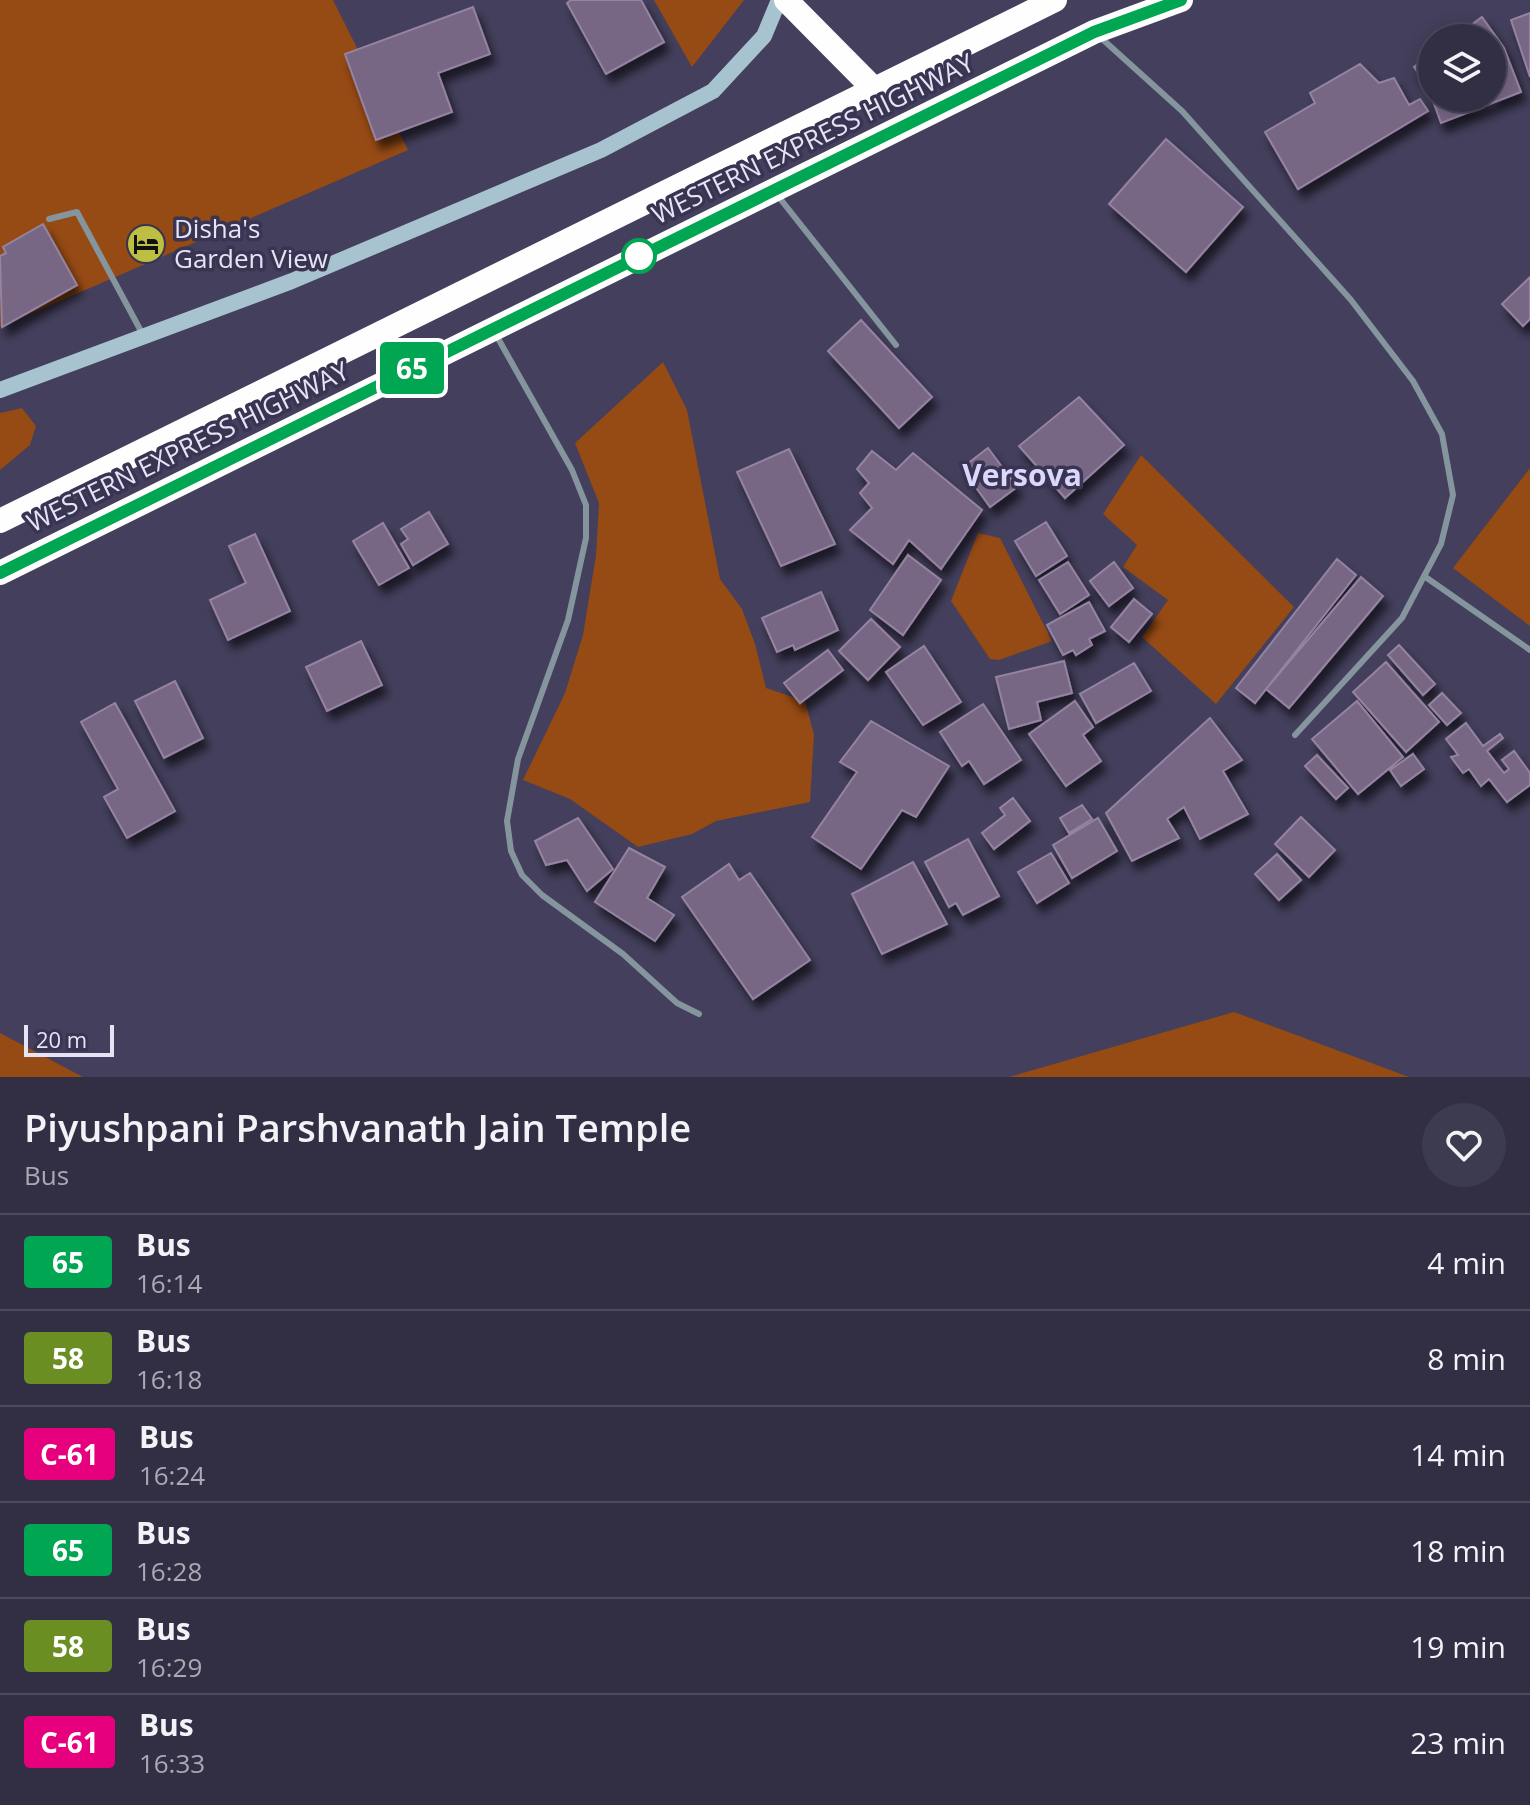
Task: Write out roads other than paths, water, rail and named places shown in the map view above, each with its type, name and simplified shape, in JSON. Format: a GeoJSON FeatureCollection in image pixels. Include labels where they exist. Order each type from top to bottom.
{"type":"FeatureCollection","features":[{"type":"Feature","properties":{"kind":"highway"},"geometry":{"type":"LineString","coordinates":[[786,0],[874,89]]}},
{"type":"Feature","properties":{"kind":"highway","name":"WESTERN EXPRESS HIGHWAY"},"geometry":{"type":"LineString","coordinates":[[0,521],[1055,0]]}},
{"type":"Feature","properties":{"kind":"highway","name":"WESTERN EXPRESS HIGHWAY"},"geometry":{"type":"LineString","coordinates":[[0,573],[1094,32],[1181,0]]}},
{"type":"Feature","properties":{"kind":"street"},"geometry":{"type":"LineString","coordinates":[[0,390],[292,281],[601,150],[713,91],[764,36],[779,0]]}},
{"type":"Feature","properties":{"kind":"lane"},"geometry":{"type":"LineString","coordinates":[[1094,32],[1182,111],[1351,300],[1413,381],[1442,434],[1453,495],[1441,544],[1402,618],[1295,735]]}},
{"type":"Feature","properties":{"kind":"lane"},"geometry":{"type":"LineString","coordinates":[[773,190],[896,345]]}},
{"type":"Feature","properties":{"kind":"lane"},"geometry":{"type":"LineString","coordinates":[[49,219],[77,212],[144,337]]}},
{"type":"Feature","properties":{"kind":"lane"},"geometry":{"type":"LineString","coordinates":[[493,328],[572,470],[586,505],[586,538],[568,620],[518,759],[507,821],[511,851],[522,875],[542,895],[623,954],[677,1003],[699,1014]]}},
{"type":"Feature","properties":{"kind":"lane"},"geometry":{"type":"LineString","coordinates":[[1424,576],[1530,650]]}},
{"type":"Feature","properties":{"kind":"place","name":"Disha's Garden View"},"geometry":{"type":"Point","coordinates":[146,244]}},
{"type":"Feature","properties":{"kind":"district","name":"Versova"},"geometry":{"type":"Point","coordinates":[1022,476]}}]}
